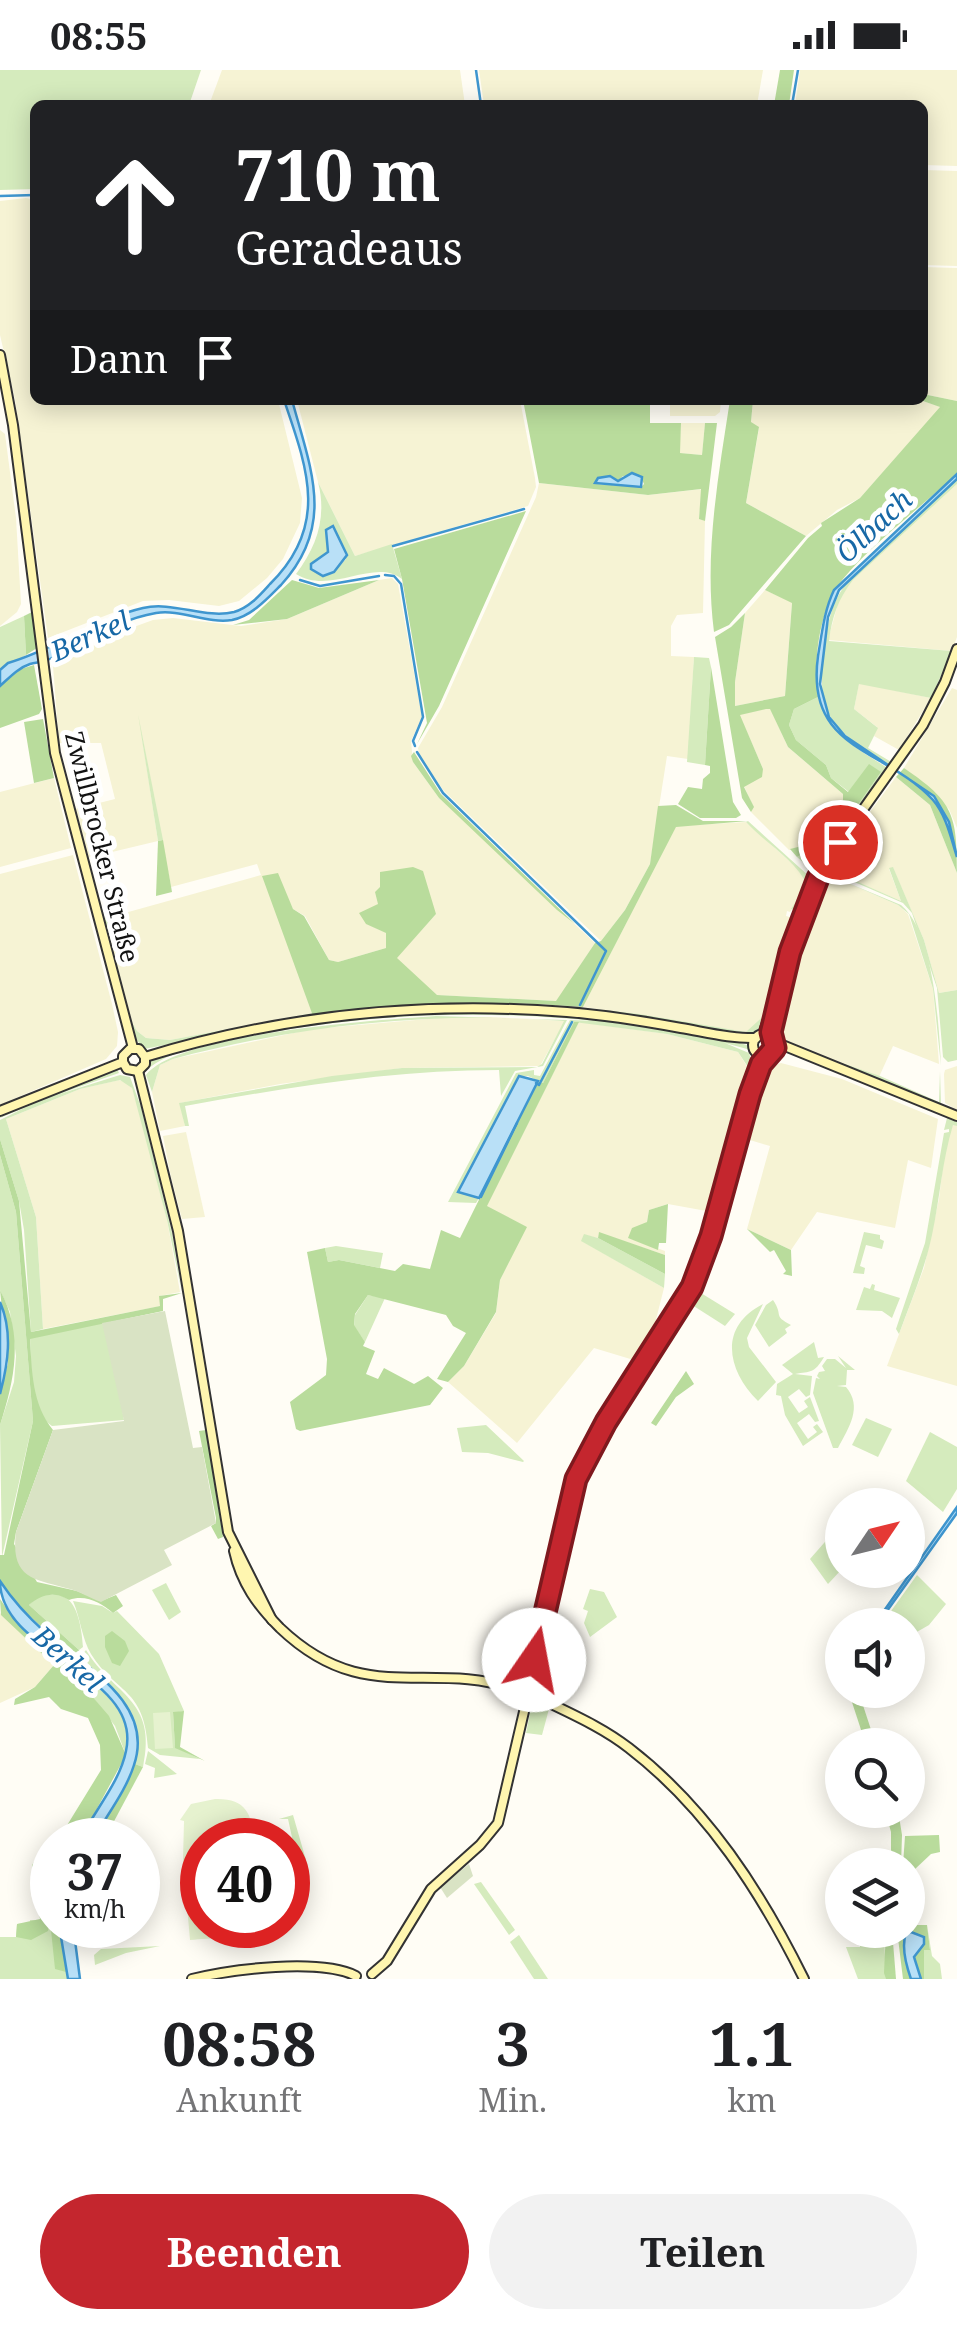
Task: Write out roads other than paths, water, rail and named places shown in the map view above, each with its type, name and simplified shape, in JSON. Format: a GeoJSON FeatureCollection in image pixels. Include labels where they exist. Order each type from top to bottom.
{"type":"FeatureCollection","features":[{"type":"Feature","properties":{"kind":"street","name":"Zwillbrocker Straße"},"geometry":{"type":"LineString","coordinates":[[0,355],[60,776],[132,1048]]}},
{"type":"Feature","properties":{"kind":"street"},"geometry":{"type":"LineString","coordinates":[[804,1979],[759,1899],[693,1806],[621,1742],[536,1696],[528,1685],[576,1479],[614,1409],[692,1287],[709,1242],[763,1042],[818,878],[936,702],[957,649]]}},
{"type":"Feature","properties":{"kind":"street"},"geometry":{"type":"LineString","coordinates":[[145,1057],[251,1029],[341,1015],[507,1008],[622,1018],[763,1042],[881,1083],[957,1116]]}},
{"type":"Feature","properties":{"kind":"street"},"geometry":{"type":"LineString","coordinates":[[763,1042],[770,1054]]}},
{"type":"Feature","properties":{"kind":"street"},"geometry":{"type":"LineString","coordinates":[[763,1042],[770,1054]]}},
{"type":"Feature","properties":{"kind":"street"},"geometry":{"type":"LineString","coordinates":[[132,1048],[139,1049],[145,1057],[145,1064],[138,1070],[127,1068],[123,1062],[125,1053],[132,1048]]}},
{"type":"Feature","properties":{"kind":"street"},"geometry":{"type":"LineString","coordinates":[[770,1054],[812,1059]]}},
{"type":"Feature","properties":{"kind":"street"},"geometry":{"type":"LineString","coordinates":[[750,1094],[761,1064],[770,1054]]}},
{"type":"Feature","properties":{"kind":"street"},"geometry":{"type":"LineString","coordinates":[[0,1111],[123,1062]]}},
{"type":"Feature","properties":{"kind":"street"},"geometry":{"type":"LineString","coordinates":[[138,1070],[177,1226],[224,1512],[248,1590],[266,1616],[314,1655],[358,1674],[378,1678],[468,1679],[518,1690],[528,1685]]}},
{"type":"Feature","properties":{"kind":"street"},"geometry":{"type":"LineString","coordinates":[[518,1690],[519,1699],[526,1703]]}},
{"type":"Feature","properties":{"kind":"street"},"geometry":{"type":"LineString","coordinates":[[192,1979],[230,1971],[287,1968],[334,1968],[355,1977],[363,1970],[373,1976],[388,1961],[431,1889],[480,1845],[498,1823],[526,1703],[536,1696]]}},
{"type":"Feature","properties":{"kind":"water","name":"Berkel"},"geometry":{"type":"Polygon","coordinates":[[[286,405],[293,405],[306,450],[314,519],[298,563],[253,611],[232,620],[165,612],[129,620],[26,666],[0,686],[0,670],[8,663],[125,613],[154,606],[223,614],[239,610],[258,597],[289,562],[307,519],[306,474],[286,405]]]}},
{"type":"Feature","properties":{"kind":"water"},"geometry":{"type":"Polygon","coordinates":[[[632,473],[642,477],[641,487],[595,483],[598,478],[610,476],[618,481],[632,473]]]}},
{"type":"Feature","properties":{"kind":"water"},"geometry":{"type":"Polygon","coordinates":[[[957,474],[957,479],[839,590],[828,617],[820,684],[829,717],[845,736],[934,796],[949,822],[957,857],[938,806],[913,782],[852,744],[836,729],[824,711],[817,687],[822,631],[834,590],[957,474]]]}},
{"type":"Feature","properties":{"kind":"water"},"geometry":{"type":"Polygon","coordinates":[[[333,526],[347,555],[334,572],[323,576],[311,569],[311,564],[328,552],[326,530],[333,526]]]}},
{"type":"Feature","properties":{"kind":"water"},"geometry":{"type":"Polygon","coordinates":[[[519,1076],[538,1081],[479,1198],[458,1192],[519,1076]]]}},
{"type":"Feature","properties":{"kind":"water"},"geometry":{"type":"Polygon","coordinates":[[[0,1302],[8,1348],[0,1394],[0,1302]]]}},
{"type":"Feature","properties":{"kind":"water"},"geometry":{"type":"Polygon","coordinates":[[[957,1507],[957,1513],[925,1558],[957,1507]]]}},
{"type":"Feature","properties":{"kind":"water","name":"Berkel"},"geometry":{"type":"Polygon","coordinates":[[[0,1581],[33,1621],[112,1688],[135,1723],[138,1743],[134,1765],[106,1818],[93,1818],[123,1763],[125,1724],[113,1702],[94,1682],[22,1628],[6,1606],[0,1581]]]}},
{"type":"Feature","properties":{"kind":"water"},"geometry":{"type":"Polygon","coordinates":[[[900,1588],[903,1588],[889,1608],[886,1608],[900,1588]]]}},
{"type":"Feature","properties":{"kind":"water"},"geometry":{"type":"Polygon","coordinates":[[[63,1948],[76,1948],[80,1979],[68,1979],[63,1948]]]}},
{"type":"Feature","properties":{"kind":"water"},"geometry":{"type":"Polygon","coordinates":[[[921,1948],[914,1957],[921,1979],[911,1979],[904,1950],[921,1948]]]}},
{"type":"Feature","properties":{"kind":"waterway"},"geometry":{"type":"LineString","coordinates":[[476,70],[480,100]]}},
{"type":"Feature","properties":{"kind":"waterway"},"geometry":{"type":"LineString","coordinates":[[793,100],[798,70]]}},
{"type":"Feature","properties":{"kind":"waterway"},"geometry":{"type":"LineString","coordinates":[[0,196],[30,195]]}},
{"type":"Feature","properties":{"kind":"waterway"},"geometry":{"type":"LineString","coordinates":[[393,546],[524,509]]}},
{"type":"Feature","properties":{"kind":"waterway"},"geometry":{"type":"LineString","coordinates":[[385,575],[394,576],[401,584],[423,717],[413,741],[415,746]]}},
{"type":"Feature","properties":{"kind":"waterway"},"geometry":{"type":"LineString","coordinates":[[300,580],[320,586],[379,576]]}},
{"type":"Feature","properties":{"kind":"waterway"},"geometry":{"type":"LineString","coordinates":[[417,752],[443,793],[606,951],[580,1005]]}},
{"type":"Feature","properties":{"kind":"waterway"},"geometry":{"type":"LineString","coordinates":[[536,1083],[539,1085],[572,1022]]}},
{"type":"Feature","properties":{"kind":"waterway"},"geometry":{"type":"LineString","coordinates":[[481,1197],[517,1123]]}},
{"type":"Feature","properties":{"kind":"water label","name":"Ölbach"},"geometry":{"type":"Point","coordinates":[874,526]}}]}
